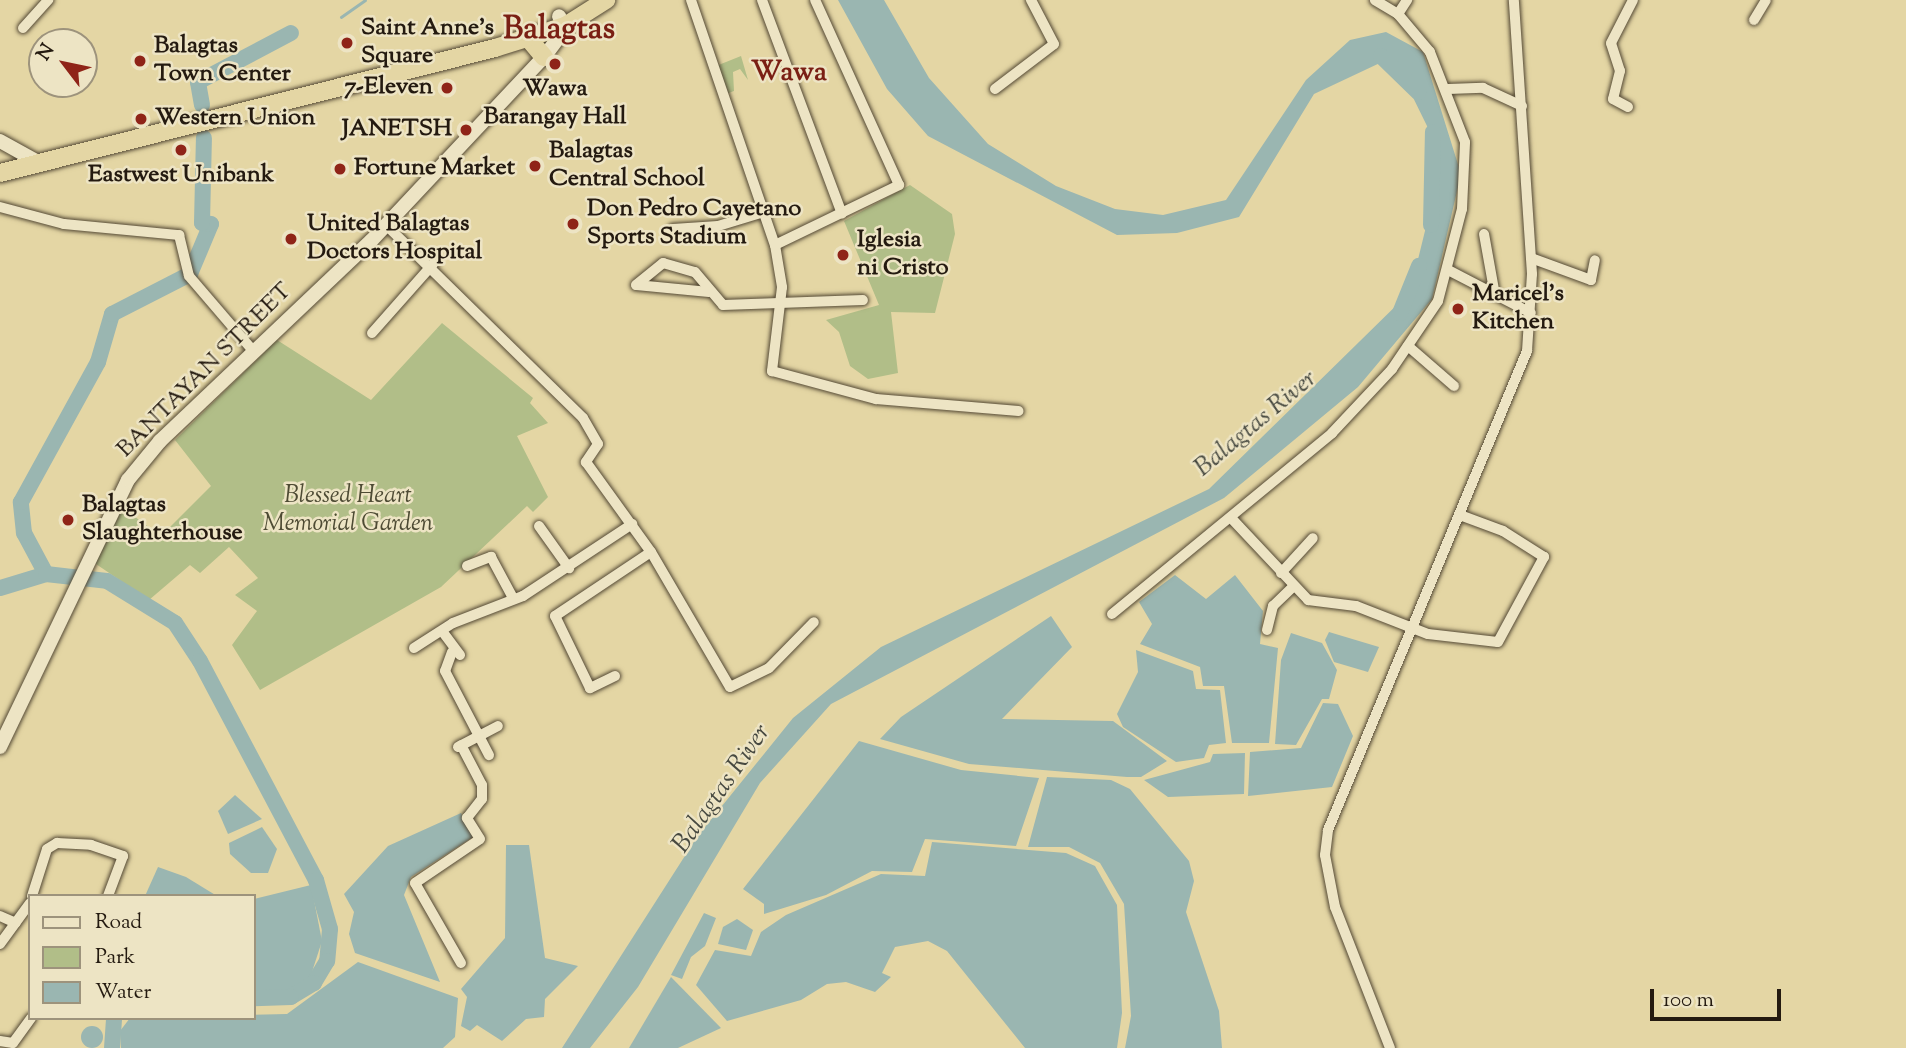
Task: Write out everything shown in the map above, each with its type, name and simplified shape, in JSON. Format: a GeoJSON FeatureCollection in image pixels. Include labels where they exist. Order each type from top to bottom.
{"type":"FeatureCollection","features":[{"type":"Feature","properties":{"kind":"highway"},"geometry":{"type":"LineString","coordinates":[[206,115],[562,21],[586,0]]}},
{"type":"Feature","properties":{"kind":"highway"},"geometry":{"type":"LineString","coordinates":[[0,164],[528,38],[606,0]]}},
{"type":"Feature","properties":{"kind":"highway"},"geometry":{"type":"LineString","coordinates":[[528,38],[544,57]]}},
{"type":"Feature","properties":{"kind":"highway"},"geometry":{"type":"LineString","coordinates":[[0,173],[34,158]]}},
{"type":"Feature","properties":{"kind":"main road","name":"BANTAYAN STREET"},"geometry":{"type":"LineString","coordinates":[[0,746],[80,571],[128,480],[160,441],[255,353],[384,224],[544,57],[562,21]]}},
{"type":"Feature","properties":{"kind":"main road"},"geometry":{"type":"LineString","coordinates":[[0,141],[34,158]]}},
{"type":"Feature","properties":{"kind":"street"},"geometry":{"type":"LineString","coordinates":[[23,28],[48,0]]}},
{"type":"Feature","properties":{"kind":"street"},"geometry":{"type":"LineString","coordinates":[[691,0],[775,245],[781,303],[770,357],[779,376],[931,407],[1018,411]]}},
{"type":"Feature","properties":{"kind":"street"},"geometry":{"type":"LineString","coordinates":[[762,0],[842,214]]}},
{"type":"Feature","properties":{"kind":"street"},"geometry":{"type":"LineString","coordinates":[[775,245],[896,188],[899,181],[815,0]]}},
{"type":"Feature","properties":{"kind":"street"},"geometry":{"type":"LineString","coordinates":[[995,89],[1054,44],[1031,0]]}},
{"type":"Feature","properties":{"kind":"street"},"geometry":{"type":"LineString","coordinates":[[1112,614],[1233,520],[1332,433],[1408,346],[1450,271],[1467,174],[1448,89],[1430,52],[1398,14],[1375,0]]}},
{"type":"Feature","properties":{"kind":"street"},"geometry":{"type":"LineString","coordinates":[[1398,14],[1408,0]]}},
{"type":"Feature","properties":{"kind":"street"},"geometry":{"type":"LineString","coordinates":[[1390,1048],[1335,907],[1325,855],[1333,808],[1520,374],[1531,313],[1531,258],[1514,0]]}},
{"type":"Feature","properties":{"kind":"street"},"geometry":{"type":"LineString","coordinates":[[1628,107],[1613,99],[1620,71],[1611,44],[1633,0]]}},
{"type":"Feature","properties":{"kind":"street"},"geometry":{"type":"LineString","coordinates":[[1754,20],[1766,0]]}},
{"type":"Feature","properties":{"kind":"street"},"geometry":{"type":"LineString","coordinates":[[1448,89],[1483,88],[1521,106]]}},
{"type":"Feature","properties":{"kind":"street"},"geometry":{"type":"LineString","coordinates":[[0,207],[64,224],[173,232],[182,239],[183,262],[189,276],[255,353]]}},
{"type":"Feature","properties":{"kind":"street"},"geometry":{"type":"LineString","coordinates":[[674,229],[718,226],[764,212]]}},
{"type":"Feature","properties":{"kind":"street"},"geometry":{"type":"LineString","coordinates":[[384,224],[433,264],[583,418],[598,444],[586,462],[651,552],[730,687],[769,668],[814,622]]}},
{"type":"Feature","properties":{"kind":"street"},"geometry":{"type":"LineString","coordinates":[[1484,234],[1495,295]]}},
{"type":"Feature","properties":{"kind":"street"},"geometry":{"type":"LineString","coordinates":[[1531,258],[1591,280],[1595,260]]}},
{"type":"Feature","properties":{"kind":"street"},"geometry":{"type":"LineString","coordinates":[[709,292],[636,285],[663,263],[695,272],[709,292],[729,306],[863,300]]}},
{"type":"Feature","properties":{"kind":"street"},"geometry":{"type":"LineString","coordinates":[[372,333],[433,264]]}},
{"type":"Feature","properties":{"kind":"street"},"geometry":{"type":"LineString","coordinates":[[1450,271],[1531,313]]}},
{"type":"Feature","properties":{"kind":"street"},"geometry":{"type":"LineString","coordinates":[[1408,346],[1454,386]]}},
{"type":"Feature","properties":{"kind":"street"},"geometry":{"type":"LineString","coordinates":[[1233,520],[1308,600],[1356,606],[1410,629],[1502,639],[1544,561],[1541,552],[1518,538],[1460,515]]}},
{"type":"Feature","properties":{"kind":"street"},"geometry":{"type":"LineString","coordinates":[[414,648],[442,631],[569,568],[632,524]]}},
{"type":"Feature","properties":{"kind":"street"},"geometry":{"type":"LineString","coordinates":[[539,526],[569,568]]}},
{"type":"Feature","properties":{"kind":"street"},"geometry":{"type":"LineString","coordinates":[[1281,573],[1313,538]]}},
{"type":"Feature","properties":{"kind":"street"},"geometry":{"type":"LineString","coordinates":[[615,676],[590,688],[555,616],[651,552]]}},
{"type":"Feature","properties":{"kind":"street"},"geometry":{"type":"LineString","coordinates":[[467,566],[491,557],[513,598]]}},
{"type":"Feature","properties":{"kind":"street"},"geometry":{"type":"LineString","coordinates":[[1267,630],[1270,612],[1293,587]]}},
{"type":"Feature","properties":{"kind":"street"},"geometry":{"type":"LineString","coordinates":[[442,631],[456,654],[444,671],[489,755]]}},
{"type":"Feature","properties":{"kind":"street"},"geometry":{"type":"LineString","coordinates":[[461,963],[415,883],[480,839],[467,818],[482,799],[482,785],[458,747],[498,726]]}},
{"type":"Feature","properties":{"kind":"street"},"geometry":{"type":"LineString","coordinates":[[33,894],[47,849],[57,843],[91,845],[123,856],[109,894]]}},
{"type":"Feature","properties":{"kind":"street"},"geometry":{"type":"LineString","coordinates":[[0,944],[28,905]]}},
{"type":"Feature","properties":{"kind":"street"},"geometry":{"type":"LineString","coordinates":[[0,915],[16,923]]}},
{"type":"Feature","properties":{"kind":"street"},"geometry":{"type":"LineString","coordinates":[[0,1041],[12,1043],[29,1020]]}},
{"type":"Feature","properties":{"kind":"green space"},"geometry":{"type":"Polygon","coordinates":[[[741,56],[748,80],[740,69],[733,72],[734,91],[726,94],[716,66],[741,56]]]}},
{"type":"Feature","properties":{"kind":"green space"},"geometry":{"type":"Polygon","coordinates":[[[910,185],[952,214],[955,234],[935,313],[891,312],[898,373],[868,379],[850,366],[839,332],[826,320],[879,305],[844,221],[910,185]]]}},
{"type":"Feature","properties":{"kind":"green space","name":"Blessed Heart Memorial Garden"},"geometry":{"type":"Polygon","coordinates":[[[442,323],[533,398],[530,403],[548,423],[517,436],[548,497],[533,512],[527,506],[441,587],[260,690],[232,645],[257,611],[235,595],[258,578],[229,547],[200,573],[190,565],[149,600],[93,562],[123,508],[161,536],[211,486],[175,440],[277,340],[371,400],[442,323]]]}},
{"type":"Feature","properties":{"kind":"water"},"geometry":{"type":"Polygon","coordinates":[[[838,0],[884,0],[929,78],[988,144],[1056,186],[1115,209],[1163,215],[1226,200],[1306,80],[1350,40],[1386,32],[1423,52],[1461,174],[1432,299],[1358,387],[1224,498],[831,704],[760,783],[638,987],[590,1048],[562,1048],[697,837],[793,718],[881,647],[1209,489],[1410,292],[1438,178],[1428,128],[1401,73],[1382,62],[1314,94],[1239,217],[1177,233],[1117,235],[928,136],[887,89],[838,0]]]}},
{"type":"Feature","properties":{"kind":"water"},"geometry":{"type":"Polygon","coordinates":[[[1175,575],[1206,599],[1235,575],[1263,611],[1260,644],[1278,648],[1269,743],[1232,743],[1224,686],[1203,686],[1200,667],[1140,644],[1152,624],[1139,602],[1175,575]]]}},
{"type":"Feature","properties":{"kind":"water"},"geometry":{"type":"Polygon","coordinates":[[[1051,616],[1072,647],[1002,719],[1113,721],[1167,761],[1141,777],[1127,777],[969,764],[880,739],[901,717],[1051,616]]]}},
{"type":"Feature","properties":{"kind":"water"},"geometry":{"type":"Polygon","coordinates":[[[1329,632],[1379,647],[1368,672],[1334,662],[1325,640],[1329,632]]]}},
{"type":"Feature","properties":{"kind":"water"},"geometry":{"type":"Polygon","coordinates":[[[1291,633],[1322,643],[1337,670],[1329,699],[1322,699],[1296,745],[1275,744],[1281,660],[1291,633]]]}},
{"type":"Feature","properties":{"kind":"water"},"geometry":{"type":"Polygon","coordinates":[[[1136,650],[1193,671],[1196,689],[1220,690],[1226,743],[1209,745],[1204,758],[1176,762],[1123,727],[1117,714],[1138,672],[1136,650]]]}},
{"type":"Feature","properties":{"kind":"water"},"geometry":{"type":"Polygon","coordinates":[[[1323,703],[1338,704],[1353,736],[1332,787],[1248,796],[1250,752],[1301,748],[1323,703]]]}},
{"type":"Feature","properties":{"kind":"water"},"geometry":{"type":"Polygon","coordinates":[[[859,741],[961,770],[1039,778],[1016,846],[925,839],[912,872],[872,871],[826,895],[764,914],[764,904],[743,889],[859,741]]]}},
{"type":"Feature","properties":{"kind":"water"},"geometry":{"type":"Polygon","coordinates":[[[1245,753],[1244,794],[1168,797],[1144,780],[1210,762],[1213,754],[1245,753]]]}},
{"type":"Feature","properties":{"kind":"water"},"geometry":{"type":"Polygon","coordinates":[[[1047,777],[1111,780],[1130,789],[1189,861],[1194,881],[1186,912],[1219,1011],[1222,1048],[1125,1048],[1131,1016],[1124,904],[1100,863],[1069,847],[1028,847],[1047,777]]]}},
{"type":"Feature","properties":{"kind":"water"},"geometry":{"type":"Polygon","coordinates":[[[235,795],[262,819],[228,834],[218,811],[235,795]]]}},
{"type":"Feature","properties":{"kind":"water"},"geometry":{"type":"Polygon","coordinates":[[[461,813],[473,837],[411,877],[404,895],[440,982],[355,953],[349,934],[354,912],[344,894],[388,846],[461,813]]]}},
{"type":"Feature","properties":{"kind":"water"},"geometry":{"type":"Polygon","coordinates":[[[262,827],[277,849],[268,873],[251,873],[230,854],[229,843],[262,827]]]}},
{"type":"Feature","properties":{"kind":"water"},"geometry":{"type":"Polygon","coordinates":[[[932,842],[1066,853],[1095,866],[1117,905],[1122,1013],[1117,1048],[1025,1048],[947,951],[928,941],[895,947],[882,973],[891,977],[875,992],[846,982],[827,984],[801,1000],[727,1021],[696,985],[715,950],[751,956],[761,932],[786,915],[881,874],[925,876],[932,842]]]}},
{"type":"Feature","properties":{"kind":"water"},"geometry":{"type":"Polygon","coordinates":[[[506,845],[529,845],[545,958],[578,966],[545,999],[544,1017],[526,1019],[502,1041],[477,1025],[470,1031],[461,1026],[467,997],[461,989],[505,938],[506,845]]]}},
{"type":"Feature","properties":{"kind":"water"},"geometry":{"type":"Polygon","coordinates":[[[158,867],[186,877],[214,894],[146,894],[158,867]]]}},
{"type":"Feature","properties":{"kind":"water"},"geometry":{"type":"Polygon","coordinates":[[[311,885],[322,941],[310,978],[285,993],[256,993],[256,899],[311,885]]]}},
{"type":"Feature","properties":{"kind":"water"},"geometry":{"type":"Polygon","coordinates":[[[704,913],[716,918],[705,946],[691,957],[682,979],[671,975],[704,913]]]}},
{"type":"Feature","properties":{"kind":"water"},"geometry":{"type":"Polygon","coordinates":[[[737,919],[753,930],[746,950],[718,944],[723,927],[737,919]]]}},
{"type":"Feature","properties":{"kind":"water"},"geometry":{"type":"Polygon","coordinates":[[[358,962],[458,998],[455,1037],[443,1048],[121,1048],[120,1031],[128,1020],[256,1020],[256,1015],[287,1014],[358,962]]]}},
{"type":"Feature","properties":{"kind":"water"},"geometry":{"type":"Polygon","coordinates":[[[671,977],[721,1028],[678,1048],[629,1048],[671,977]]]}},
{"type":"Feature","properties":{"kind":"water"},"geometry":{"type":"Polygon","coordinates":[[[92,1026],[102,1033],[103,1037],[96,1047],[92,1048],[82,1041],[81,1037],[88,1027],[92,1026]]]}},
{"type":"Feature","properties":{"kind":"waterway"},"geometry":{"type":"LineString","coordinates":[[341,17],[365,0]]}},
{"type":"Feature","properties":{"kind":"waterway"},"geometry":{"type":"LineString","coordinates":[[202,105],[198,82],[291,33]]}},
{"type":"Feature","properties":{"kind":"waterway","name":"Balagtas River"},"geometry":{"type":"LineString","coordinates":[[1381,56],[1418,92]]}},
{"type":"Feature","properties":{"kind":"waterway","name":"Balagtas River"},"geometry":{"type":"LineString","coordinates":[[1431,225],[1433,132]]}},
{"type":"Feature","properties":{"kind":"waterway"},"geometry":{"type":"LineString","coordinates":[[46,574],[24,533],[21,502],[98,362],[112,314],[190,274],[211,224],[202,223],[204,138]]}},
{"type":"Feature","properties":{"kind":"waterway","name":"Balagtas River"},"geometry":{"type":"LineString","coordinates":[[1400,313],[1419,266]]}},
{"type":"Feature","properties":{"kind":"waterway"},"geometry":{"type":"LineString","coordinates":[[0,588],[46,574],[107,581],[175,623],[200,661],[316,880],[330,929],[327,961],[314,983],[291,997],[256,998]]}},
{"type":"Feature","properties":{"kind":"waterway"},"geometry":{"type":"LineString","coordinates":[[112,1048],[114,1020]]}},
{"type":"Feature","properties":{"kind":"place","name":"Saint Anne’s Square"},"geometry":{"type":"Point","coordinates":[347,43]}},
{"type":"Feature","properties":{"kind":"place","name":"Balagtas Town Center"},"geometry":{"type":"Point","coordinates":[140,61]}},
{"type":"Feature","properties":{"kind":"place","name":"Wawa Barangay Hall"},"geometry":{"type":"Point","coordinates":[555,64]}},
{"type":"Feature","properties":{"kind":"place","name":"7-Eleven"},"geometry":{"type":"Point","coordinates":[447,88]}},
{"type":"Feature","properties":{"kind":"place","name":"Western Union"},"geometry":{"type":"Point","coordinates":[141,119]}},
{"type":"Feature","properties":{"kind":"place","name":"JANETSH"},"geometry":{"type":"Point","coordinates":[466,130]}},
{"type":"Feature","properties":{"kind":"place","name":"Eastwest Unibank"},"geometry":{"type":"Point","coordinates":[181,150]}},
{"type":"Feature","properties":{"kind":"place","name":"Balagtas Central School"},"geometry":{"type":"Point","coordinates":[535,166]}},
{"type":"Feature","properties":{"kind":"place","name":"Fortune Market"},"geometry":{"type":"Point","coordinates":[340,169]}},
{"type":"Feature","properties":{"kind":"place","name":"Don Pedro Cayetano Sports Stadium"},"geometry":{"type":"Point","coordinates":[573,224]}},
{"type":"Feature","properties":{"kind":"place","name":"United Balagtas Doctors Hospital"},"geometry":{"type":"Point","coordinates":[291,239]}},
{"type":"Feature","properties":{"kind":"place","name":"Iglesia ni Cristo"},"geometry":{"type":"Point","coordinates":[843,255]}},
{"type":"Feature","properties":{"kind":"place","name":"Maricel's Kitchen"},"geometry":{"type":"Point","coordinates":[1458,309]}},
{"type":"Feature","properties":{"kind":"place","name":"Balagtas Slaughterhouse"},"geometry":{"type":"Point","coordinates":[68,520]}},
{"type":"Feature","properties":{"kind":"district","name":"Balagtas"},"geometry":{"type":"Point","coordinates":[559,30]}},
{"type":"Feature","properties":{"kind":"district","name":"Wawa"},"geometry":{"type":"Point","coordinates":[789,73]}}]}
